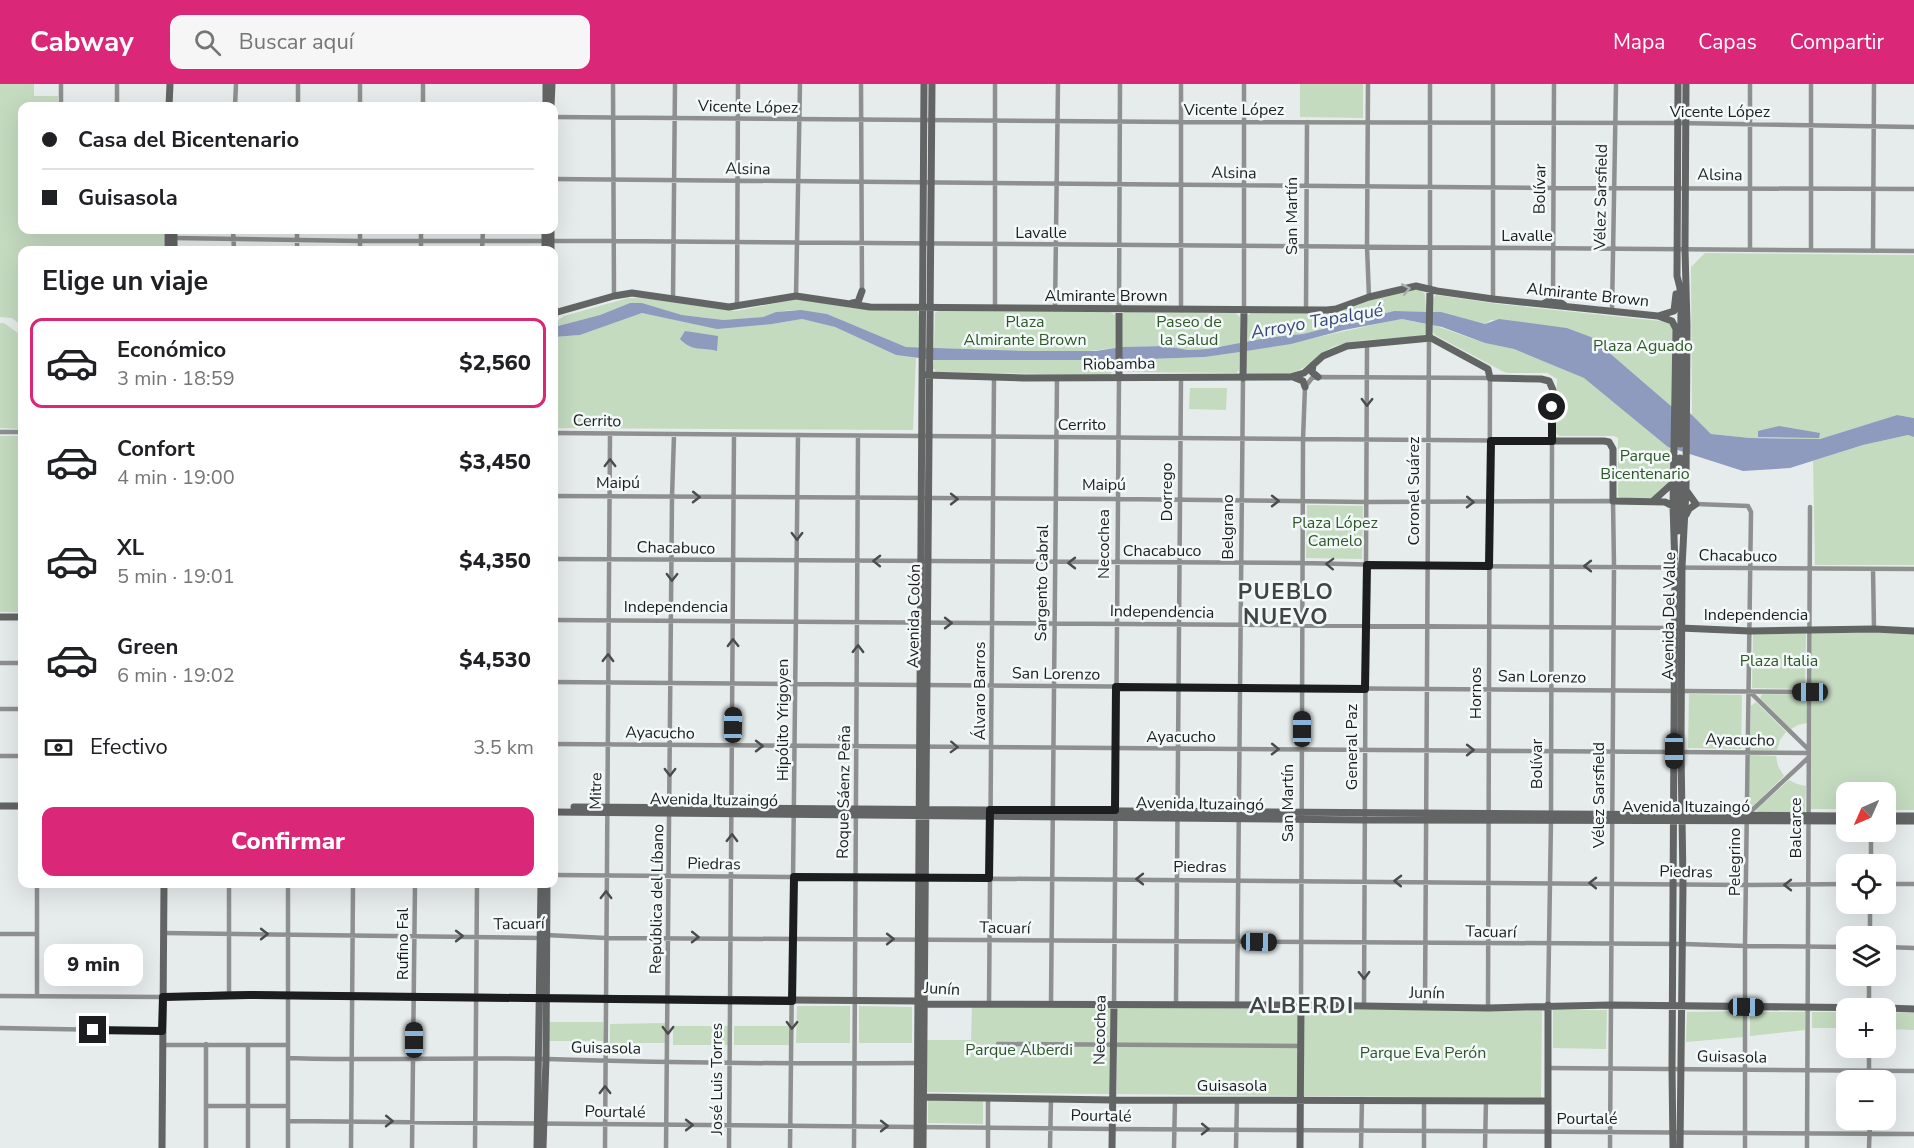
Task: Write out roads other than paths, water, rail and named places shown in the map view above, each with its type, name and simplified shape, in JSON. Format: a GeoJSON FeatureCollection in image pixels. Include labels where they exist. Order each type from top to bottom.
{"type":"FeatureCollection","features":[{"type":"Feature","properties":{"kind":"street"},"geometry":{"type":"LineString","coordinates":[[61,84],[61,102]]}},
{"type":"Feature","properties":{"kind":"street"},"geometry":{"type":"LineString","coordinates":[[117,84],[117,102]]}},
{"type":"Feature","properties":{"kind":"street"},"geometry":{"type":"LineString","coordinates":[[171,84],[171,102]]}},
{"type":"Feature","properties":{"kind":"street"},"geometry":{"type":"LineString","coordinates":[[235,102],[236,84]]}},
{"type":"Feature","properties":{"kind":"street"},"geometry":{"type":"LineString","coordinates":[[298,84],[298,102]]}},
{"type":"Feature","properties":{"kind":"street"},"geometry":{"type":"LineString","coordinates":[[360,84],[360,102]]}},
{"type":"Feature","properties":{"kind":"street"},"geometry":{"type":"LineString","coordinates":[[423,84],[423,102]]}},
{"type":"Feature","properties":{"kind":"street"},"geometry":{"type":"LineString","coordinates":[[546,84],[546,102]]}},
{"type":"Feature","properties":{"kind":"street"},"geometry":{"type":"LineString","coordinates":[[551,102],[552,84]]}},
{"type":"Feature","properties":{"kind":"street"},"geometry":{"type":"LineString","coordinates":[[613,84],[614,296]]}},
{"type":"Feature","properties":{"kind":"street"},"geometry":{"type":"LineString","coordinates":[[673,298],[675,84]]}},
{"type":"Feature","properties":{"kind":"street"},"geometry":{"type":"LineString","coordinates":[[737,307],[738,84]]}},
{"type":"Feature","properties":{"kind":"street"},"geometry":{"type":"LineString","coordinates":[[796,296],[800,84]]}},
{"type":"Feature","properties":{"kind":"street"},"geometry":{"type":"LineString","coordinates":[[861,84],[862,291],[865,303],[878,306]]}},
{"type":"Feature","properties":{"kind":"street","name":"Avenida Colón"},"geometry":{"type":"LineString","coordinates":[[917,1148],[920,1126],[921,1063],[923,623],[929,182],[928,120],[924,84]]}},
{"type":"Feature","properties":{"kind":"street","name":"Avenida Colón"},"geometry":{"type":"LineString","coordinates":[[928,120],[932,84]]}},
{"type":"Feature","properties":{"kind":"street"},"geometry":{"type":"LineString","coordinates":[[995,84],[993,244],[995,309]]}},
{"type":"Feature","properties":{"kind":"street"},"geometry":{"type":"LineString","coordinates":[[1055,309],[1058,84]]}},
{"type":"Feature","properties":{"kind":"street","name":"Necochea"},"geometry":{"type":"LineString","coordinates":[[1112,1148],[1120,84]]}},
{"type":"Feature","properties":{"kind":"street"},"geometry":{"type":"LineString","coordinates":[[1180,310],[1181,84]]}},
{"type":"Feature","properties":{"kind":"street","name":"Belgrano"},"geometry":{"type":"LineString","coordinates":[[1237,1006],[1244,334],[1244,84]]}},
{"type":"Feature","properties":{"kind":"street"},"geometry":{"type":"LineString","coordinates":[[1368,84],[1369,297]]}},
{"type":"Feature","properties":{"kind":"street","name":"Coronel Suárez"},"geometry":{"type":"LineString","coordinates":[[1425,1007],[1430,84]]}},
{"type":"Feature","properties":{"kind":"street"},"geometry":{"type":"LineString","coordinates":[[1493,84],[1493,298]]}},
{"type":"Feature","properties":{"kind":"street","name":"Bolívar"},"geometry":{"type":"LineString","coordinates":[[1553,295],[1554,84]]}},
{"type":"Feature","properties":{"kind":"street","name":"Vélez Sarsfield"},"geometry":{"type":"LineString","coordinates":[[1612,311],[1616,187],[1616,84]]}},
{"type":"Feature","properties":{"kind":"street","name":"Avenida Del Valle"},"geometry":{"type":"LineString","coordinates":[[1678,84],[1682,123]]}},
{"type":"Feature","properties":{"kind":"street","name":"Avenida Del Valle"},"geometry":{"type":"LineString","coordinates":[[1681,400],[1687,325],[1681,249],[1682,123],[1686,84]]}},
{"type":"Feature","properties":{"kind":"street"},"geometry":{"type":"LineString","coordinates":[[1750,84],[1750,249]]}},
{"type":"Feature","properties":{"kind":"street"},"geometry":{"type":"LineString","coordinates":[[1811,84],[1811,250]]}},
{"type":"Feature","properties":{"kind":"street"},"geometry":{"type":"LineString","coordinates":[[1872,251],[1874,84]]}},
{"type":"Feature","properties":{"kind":"street","name":"Vicente López"},"geometry":{"type":"LineString","coordinates":[[558,117],[1181,123],[1682,123],[1914,127]]}},
{"type":"Feature","properties":{"kind":"street","name":"San Martín"},"geometry":{"type":"LineString","coordinates":[[1306,309],[1307,122]]}},
{"type":"Feature","properties":{"kind":"street","name":"Alsina"},"geometry":{"type":"LineString","coordinates":[[558,179],[1914,189]]}},
{"type":"Feature","properties":{"kind":"street"},"geometry":{"type":"LineString","coordinates":[[170,234],[173,246]]}},
{"type":"Feature","properties":{"kind":"street"},"geometry":{"type":"LineString","coordinates":[[169,246],[172,234]]}},
{"type":"Feature","properties":{"kind":"street"},"geometry":{"type":"LineString","coordinates":[[234,234],[234,246]]}},
{"type":"Feature","properties":{"kind":"street"},"geometry":{"type":"LineString","coordinates":[[297,234],[297,246]]}},
{"type":"Feature","properties":{"kind":"street"},"geometry":{"type":"LineString","coordinates":[[360,234],[360,246]]}},
{"type":"Feature","properties":{"kind":"street"},"geometry":{"type":"LineString","coordinates":[[421,234],[421,246]]}},
{"type":"Feature","properties":{"kind":"street"},"geometry":{"type":"LineString","coordinates":[[482,246],[483,234]]}},
{"type":"Feature","properties":{"kind":"street"},"geometry":{"type":"LineString","coordinates":[[546,234],[550,246]]}},
{"type":"Feature","properties":{"kind":"street"},"geometry":{"type":"LineString","coordinates":[[546,246],[550,234]]}},
{"type":"Feature","properties":{"kind":"street","name":"Lavalle"},"geometry":{"type":"LineString","coordinates":[[171,238],[1914,251]]}},
{"type":"Feature","properties":{"kind":"street","name":"Avenida Del Valle"},"geometry":{"type":"LineString","coordinates":[[1673,1148],[1677,1131],[1682,1069],[1683,884],[1678,751],[1681,306],[1677,276],[1681,249]]}},
{"type":"Feature","properties":{"kind":"street"},"geometry":{"type":"LineString","coordinates":[[1658,316],[1675,309],[1677,276]]}},
{"type":"Feature","properties":{"kind":"street","name":"Almirante Brown"},"geometry":{"type":"LineString","coordinates":[[558,312],[632,293],[737,307],[796,296],[860,307],[927,309],[1332,310],[1369,297],[1412,287],[1566,307],[1658,316]]}},
{"type":"Feature","properties":{"kind":"street"},"geometry":{"type":"LineString","coordinates":[[841,303],[858,302],[862,291]]}},
{"type":"Feature","properties":{"kind":"street"},"geometry":{"type":"LineString","coordinates":[[1543,304],[1553,295],[1566,307]]}},
{"type":"Feature","properties":{"kind":"street","name":"Avenida Del Valle"},"geometry":{"type":"LineString","coordinates":[[1658,316],[1672,321],[1676,329],[1681,400]]}},
{"type":"Feature","properties":{"kind":"street"},"geometry":{"type":"LineString","coordinates":[[1305,387],[1311,378],[1318,377],[1491,378],[1488,369],[1435,339],[1429,338]]}},
{"type":"Feature","properties":{"kind":"street","name":"Riobamba"},"geometry":{"type":"LineString","coordinates":[[927,371],[994,378],[1290,377],[1304,373],[1323,356],[1335,350],[1356,344],[1429,338]]}},
{"type":"Feature","properties":{"kind":"street","name":"General Paz"},"geometry":{"type":"LineString","coordinates":[[1364,1006],[1367,344]]}},
{"type":"Feature","properties":{"kind":"street"},"geometry":{"type":"LineString","coordinates":[[1313,365],[1312,372],[1318,377]]}},
{"type":"Feature","properties":{"kind":"street","name":"Dorrego"},"geometry":{"type":"LineString","coordinates":[[1176,1005],[1181,376]]}},
{"type":"Feature","properties":{"kind":"street"},"geometry":{"type":"LineString","coordinates":[[1290,377],[1303,381],[1305,387]]}},
{"type":"Feature","properties":{"kind":"street","name":"Álvaro Barros"},"geometry":{"type":"LineString","coordinates":[[989,1005],[994,378]]}},
{"type":"Feature","properties":{"kind":"street","name":"Sargento Cabral"},"geometry":{"type":"LineString","coordinates":[[1051,1004],[1057,378]]}},
{"type":"Feature","properties":{"kind":"street","name":"Bolívar"},"geometry":{"type":"LineString","coordinates":[[1491,378],[1541,379],[1549,381],[1553,390],[1548,1148]]}},
{"type":"Feature","properties":{"kind":"street","name":"Hornos"},"geometry":{"type":"LineString","coordinates":[[1488,1008],[1487,817],[1491,378]]}},
{"type":"Feature","properties":{"kind":"street","name":"San Martín"},"geometry":{"type":"LineString","coordinates":[[1300,1148],[1305,387]]}},
{"type":"Feature","properties":{"kind":"street"},"geometry":{"type":"LineString","coordinates":[[0,432],[18,432]]}},
{"type":"Feature","properties":{"kind":"street","name":"Cerrito"},"geometry":{"type":"LineString","coordinates":[[558,434],[1604,441],[1611,444]]}},
{"type":"Feature","properties":{"kind":"street","name":"Mitre"},"geometry":{"type":"LineString","coordinates":[[605,1148],[610,435]]}},
{"type":"Feature","properties":{"kind":"street","name":"República del Líbano"},"geometry":{"type":"LineString","coordinates":[[666,1148],[674,435]]}},
{"type":"Feature","properties":{"kind":"street","name":"José Luis Torres"},"geometry":{"type":"LineString","coordinates":[[729,1148],[734,435]]}},
{"type":"Feature","properties":{"kind":"street","name":"Hipólito Yrigoyen"},"geometry":{"type":"LineString","coordinates":[[790,1148],[798,435]]}},
{"type":"Feature","properties":{"kind":"street","name":"Roque Sáenz Peña"},"geometry":{"type":"LineString","coordinates":[[854,1148],[858,437]]}},
{"type":"Feature","properties":{"kind":"street","name":"Vélez Sarsfield"},"geometry":{"type":"LineString","coordinates":[[1610,1148],[1614,566],[1613,449],[1611,444]]}},
{"type":"Feature","properties":{"kind":"street","name":"Avenida Del Valle"},"geometry":{"type":"LineString","coordinates":[[1679,567],[1673,506],[1674,482],[1681,458]]}},
{"type":"Feature","properties":{"kind":"street","name":"Avenida Del Valle"},"geometry":{"type":"LineString","coordinates":[[1679,567],[1686,490],[1681,458]]}},
{"type":"Feature","properties":{"kind":"street"},"geometry":{"type":"LineString","coordinates":[[1653,501],[1674,482]]}},
{"type":"Feature","properties":{"kind":"street"},"geometry":{"type":"LineString","coordinates":[[1684,517],[1696,504],[1686,490]]}},
{"type":"Feature","properties":{"kind":"street","name":"Maipú"},"geometry":{"type":"LineString","coordinates":[[558,496],[1366,502],[1653,501],[1665,502],[1673,506]]}},
{"type":"Feature","properties":{"kind":"street","name":"Pelegrino"},"geometry":{"type":"LineString","coordinates":[[1696,504],[1748,506],[1751,512],[1745,946],[1745,1148]]}},
{"type":"Feature","properties":{"kind":"street","name":"Balcarce"},"geometry":{"type":"LineString","coordinates":[[1807,1148],[1810,507]]}},
{"type":"Feature","properties":{"kind":"street","name":"Chacabuco"},"geometry":{"type":"LineString","coordinates":[[558,559],[1914,569]]}},
{"type":"Feature","properties":{"kind":"street"},"geometry":{"type":"LineString","coordinates":[[1873,569],[1874,629]]}},
{"type":"Feature","properties":{"kind":"street"},"geometry":{"type":"LineString","coordinates":[[0,617],[18,617]]}},
{"type":"Feature","properties":{"kind":"street","name":"Independencia"},"geometry":{"type":"LineString","coordinates":[[558,620],[1914,631]]}},
{"type":"Feature","properties":{"kind":"street"},"geometry":{"type":"LineString","coordinates":[[0,663],[18,663]]}},
{"type":"Feature","properties":{"kind":"street","name":"San Lorenzo"},"geometry":{"type":"LineString","coordinates":[[558,682],[796,686],[858,684],[1810,692]]}},
{"type":"Feature","properties":{"kind":"street"},"geometry":{"type":"LineString","coordinates":[[1747,818],[1809,754],[1750,692]]}},
{"type":"Feature","properties":{"kind":"street"},"geometry":{"type":"LineString","coordinates":[[0,709],[18,709]]}},
{"type":"Feature","properties":{"kind":"street","name":"Ayacucho"},"geometry":{"type":"LineString","coordinates":[[558,744],[1365,751],[1678,751],[1809,754]]}},
{"type":"Feature","properties":{"kind":"street","name":"Avenida Del Valle"},"geometry":{"type":"LineString","coordinates":[[1678,751],[1673,817],[1672,1068],[1680,1148]]}},
{"type":"Feature","properties":{"kind":"street"},"geometry":{"type":"LineString","coordinates":[[0,756],[18,756]]}},
{"type":"Feature","properties":{"kind":"street"},"geometry":{"type":"LineString","coordinates":[[0,806],[18,806]]}},
{"type":"Feature","properties":{"kind":"street","name":"Avenida Ituzaingó"},"geometry":{"type":"LineString","coordinates":[[558,807],[732,811],[1425,817],[1836,817]]}},
{"type":"Feature","properties":{"kind":"street","name":"Avenida Ituzaingó"},"geometry":{"type":"LineString","coordinates":[[558,812],[607,809]]}},
{"type":"Feature","properties":{"kind":"street"},"geometry":{"type":"LineString","coordinates":[[1896,816],[1914,816]]}},
{"type":"Feature","properties":{"kind":"street","name":"Avenida Ituzaingó"},"geometry":{"type":"LineString","coordinates":[[1808,818],[1836,820]]}},
{"type":"Feature","properties":{"kind":"street"},"geometry":{"type":"LineString","coordinates":[[1896,821],[1914,822]]}},
{"type":"Feature","properties":{"kind":"street","name":"Piedras"},"geometry":{"type":"LineString","coordinates":[[558,875],[1836,884]]}},
{"type":"Feature","properties":{"kind":"street"},"geometry":{"type":"LineString","coordinates":[[1896,884],[1914,885]]}},
{"type":"Feature","properties":{"kind":"street"},"geometry":{"type":"LineString","coordinates":[[37,888],[37,996]]}},
{"type":"Feature","properties":{"kind":"street"},"geometry":{"type":"LineString","coordinates":[[162,1148],[164,888]]}},
{"type":"Feature","properties":{"kind":"street"},"geometry":{"type":"LineString","coordinates":[[229,888],[229,995]]}},
{"type":"Feature","properties":{"kind":"street"},"geometry":{"type":"LineString","coordinates":[[288,888],[288,1148]]}},
{"type":"Feature","properties":{"kind":"street"},"geometry":{"type":"LineString","coordinates":[[351,1148],[354,888]]}},
{"type":"Feature","properties":{"kind":"street","name":"Rufino Fal"},"geometry":{"type":"LineString","coordinates":[[412,1148],[416,888]]}},
{"type":"Feature","properties":{"kind":"street"},"geometry":{"type":"LineString","coordinates":[[475,1148],[477,888]]}},
{"type":"Feature","properties":{"kind":"street"},"geometry":{"type":"LineString","coordinates":[[541,888],[544,998],[541,1124],[543,1148]]}},
{"type":"Feature","properties":{"kind":"street"},"geometry":{"type":"LineString","coordinates":[[543,936],[547,888]]}},
{"type":"Feature","properties":{"kind":"street"},"geometry":{"type":"LineString","coordinates":[[0,933],[36,934]]}},
{"type":"Feature","properties":{"kind":"street","name":"Tacuarí"},"geometry":{"type":"LineString","coordinates":[[164,933],[1836,946]]}},
{"type":"Feature","properties":{"kind":"street"},"geometry":{"type":"LineString","coordinates":[[1896,947],[1914,948]]}},
{"type":"Feature","properties":{"kind":"street","name":"Junín"},"geometry":{"type":"LineString","coordinates":[[0,996],[229,995],[855,1001],[989,1005],[1301,1005],[1488,1008],[1548,1005],[1682,1005],[1836,1008]]}},
{"type":"Feature","properties":{"kind":"street","name":"Junín"},"geometry":{"type":"LineString","coordinates":[[1896,1008],[1914,1008]]}},
{"type":"Feature","properties":{"kind":"street"},"geometry":{"type":"LineString","coordinates":[[0,1028],[162,1031]]}},
{"type":"Feature","properties":{"kind":"street"},"geometry":{"type":"LineString","coordinates":[[206,1044],[206,1148]]}},
{"type":"Feature","properties":{"kind":"street"},"geometry":{"type":"LineString","coordinates":[[998,1044],[1301,1046]]}},
{"type":"Feature","properties":{"kind":"street"},"geometry":{"type":"LineString","coordinates":[[162,1045],[288,1045]]}},
{"type":"Feature","properties":{"kind":"street"},"geometry":{"type":"LineString","coordinates":[[248,1045],[248,1148]]}},
{"type":"Feature","properties":{"kind":"street","name":"Guisasola"},"geometry":{"type":"LineString","coordinates":[[288,1058],[543,1059],[791,1064],[921,1063]]}},
{"type":"Feature","properties":{"kind":"street","name":"Guisasola"},"geometry":{"type":"LineString","coordinates":[[1549,1068],[1836,1072]]}},
{"type":"Feature","properties":{"kind":"street","name":"Guisasola"},"geometry":{"type":"LineString","coordinates":[[1896,1071],[1914,1071]]}},
{"type":"Feature","properties":{"kind":"street","name":"Guisasola"},"geometry":{"type":"LineString","coordinates":[[920,1097],[1548,1101]]}},
{"type":"Feature","properties":{"kind":"street"},"geometry":{"type":"LineString","coordinates":[[988,1097],[988,1148]]}},
{"type":"Feature","properties":{"kind":"street"},"geometry":{"type":"LineString","coordinates":[[1050,1148],[1051,1098]]}},
{"type":"Feature","properties":{"kind":"street"},"geometry":{"type":"LineString","coordinates":[[1236,1148],[1237,1099]]}},
{"type":"Feature","properties":{"kind":"street"},"geometry":{"type":"LineString","coordinates":[[1361,1148],[1362,1099]]}},
{"type":"Feature","properties":{"kind":"street"},"geometry":{"type":"LineString","coordinates":[[1424,1099],[1424,1148]]}},
{"type":"Feature","properties":{"kind":"street"},"geometry":{"type":"LineString","coordinates":[[1174,1148],[1175,1100]]}},
{"type":"Feature","properties":{"kind":"street"},"geometry":{"type":"LineString","coordinates":[[1485,1148],[1486,1100]]}},
{"type":"Feature","properties":{"kind":"street"},"geometry":{"type":"LineString","coordinates":[[206,1106],[288,1106]]}},
{"type":"Feature","properties":{"kind":"street","name":"Pourtalé"},"geometry":{"type":"LineString","coordinates":[[289,1120],[1112,1129],[1914,1134]]}},
{"type":"Feature","properties":{"kind":"street"},"geometry":{"type":"LineString","coordinates":[[537,1148],[541,1124]]}},
{"type":"Feature","properties":{"kind":"street","name":"Avenida Colón"},"geometry":{"type":"LineString","coordinates":[[920,1126],[923,1148]]}},
{"type":"Feature","properties":{"kind":"street"},"geometry":{"type":"LineString","coordinates":[[1869,1148],[1870,1132]]}},
{"type":"Feature","properties":{"kind":"water"},"geometry":{"type":"Polygon","coordinates":[[[630,303],[642,303],[682,315],[723,320],[763,317],[776,312],[801,310],[827,314],[906,347],[1096,351],[1122,347],[1165,346],[1188,350],[1208,349],[1266,338],[1303,334],[1394,311],[1441,312],[1485,324],[1499,319],[1567,328],[1591,337],[1671,406],[1689,412],[1711,434],[1750,438],[1820,439],[1897,415],[1914,418],[1914,437],[1908,435],[1863,445],[1790,468],[1743,471],[1668,447],[1584,378],[1514,349],[1485,343],[1442,327],[1402,319],[1344,330],[1291,344],[1240,352],[1205,357],[1122,360],[934,360],[896,355],[835,327],[802,319],[717,329],[642,313],[580,335],[558,337],[558,326],[600,315],[630,303]]]}},
{"type":"Feature","properties":{"kind":"water"},"geometry":{"type":"Polygon","coordinates":[[[685,331],[718,336],[717,351],[684,343],[680,339],[685,331]]]}},
{"type":"Feature","properties":{"kind":"water"},"geometry":{"type":"Polygon","coordinates":[[[1779,426],[1820,433],[1819,438],[1758,437],[1758,431],[1779,426]]]}},
{"type":"Feature","properties":{"kind":"district","name":"PUEBLO NUEVO"},"geometry":{"type":"Point","coordinates":[1286,604]}},
{"type":"Feature","properties":{"kind":"district","name":"ALBERDI"},"geometry":{"type":"Point","coordinates":[1302,1006]}},
{"type":"Feature","properties":{"kind":"water label","name":"Arroyo Tapalqué"},"geometry":{"type":"Point","coordinates":[1317,321]}},
{"type":"Feature","properties":{"kind":"park label","name":"Plaza Almirante Brown"},"geometry":{"type":"Point","coordinates":[1025,331]}},
{"type":"Feature","properties":{"kind":"park label","name":"Paseo de la Salud"},"geometry":{"type":"Point","coordinates":[1189,331]}},
{"type":"Feature","properties":{"kind":"park label","name":"Plaza Aguado"},"geometry":{"type":"Point","coordinates":[1643,346]}},
{"type":"Feature","properties":{"kind":"park label","name":"Parque Bicentenario"},"geometry":{"type":"Point","coordinates":[1645,465]}},
{"type":"Feature","properties":{"kind":"park label","name":"Plaza López Camelo"},"geometry":{"type":"Point","coordinates":[1335,532]}},
{"type":"Feature","properties":{"kind":"park label","name":"Plaza Italia"},"geometry":{"type":"Point","coordinates":[1779,661]}},
{"type":"Feature","properties":{"kind":"park label","name":"Parque Alberdi"},"geometry":{"type":"Point","coordinates":[1019,1050]}},
{"type":"Feature","properties":{"kind":"park label","name":"Parque Eva Perón"},"geometry":{"type":"Point","coordinates":[1423,1053]}}]}
